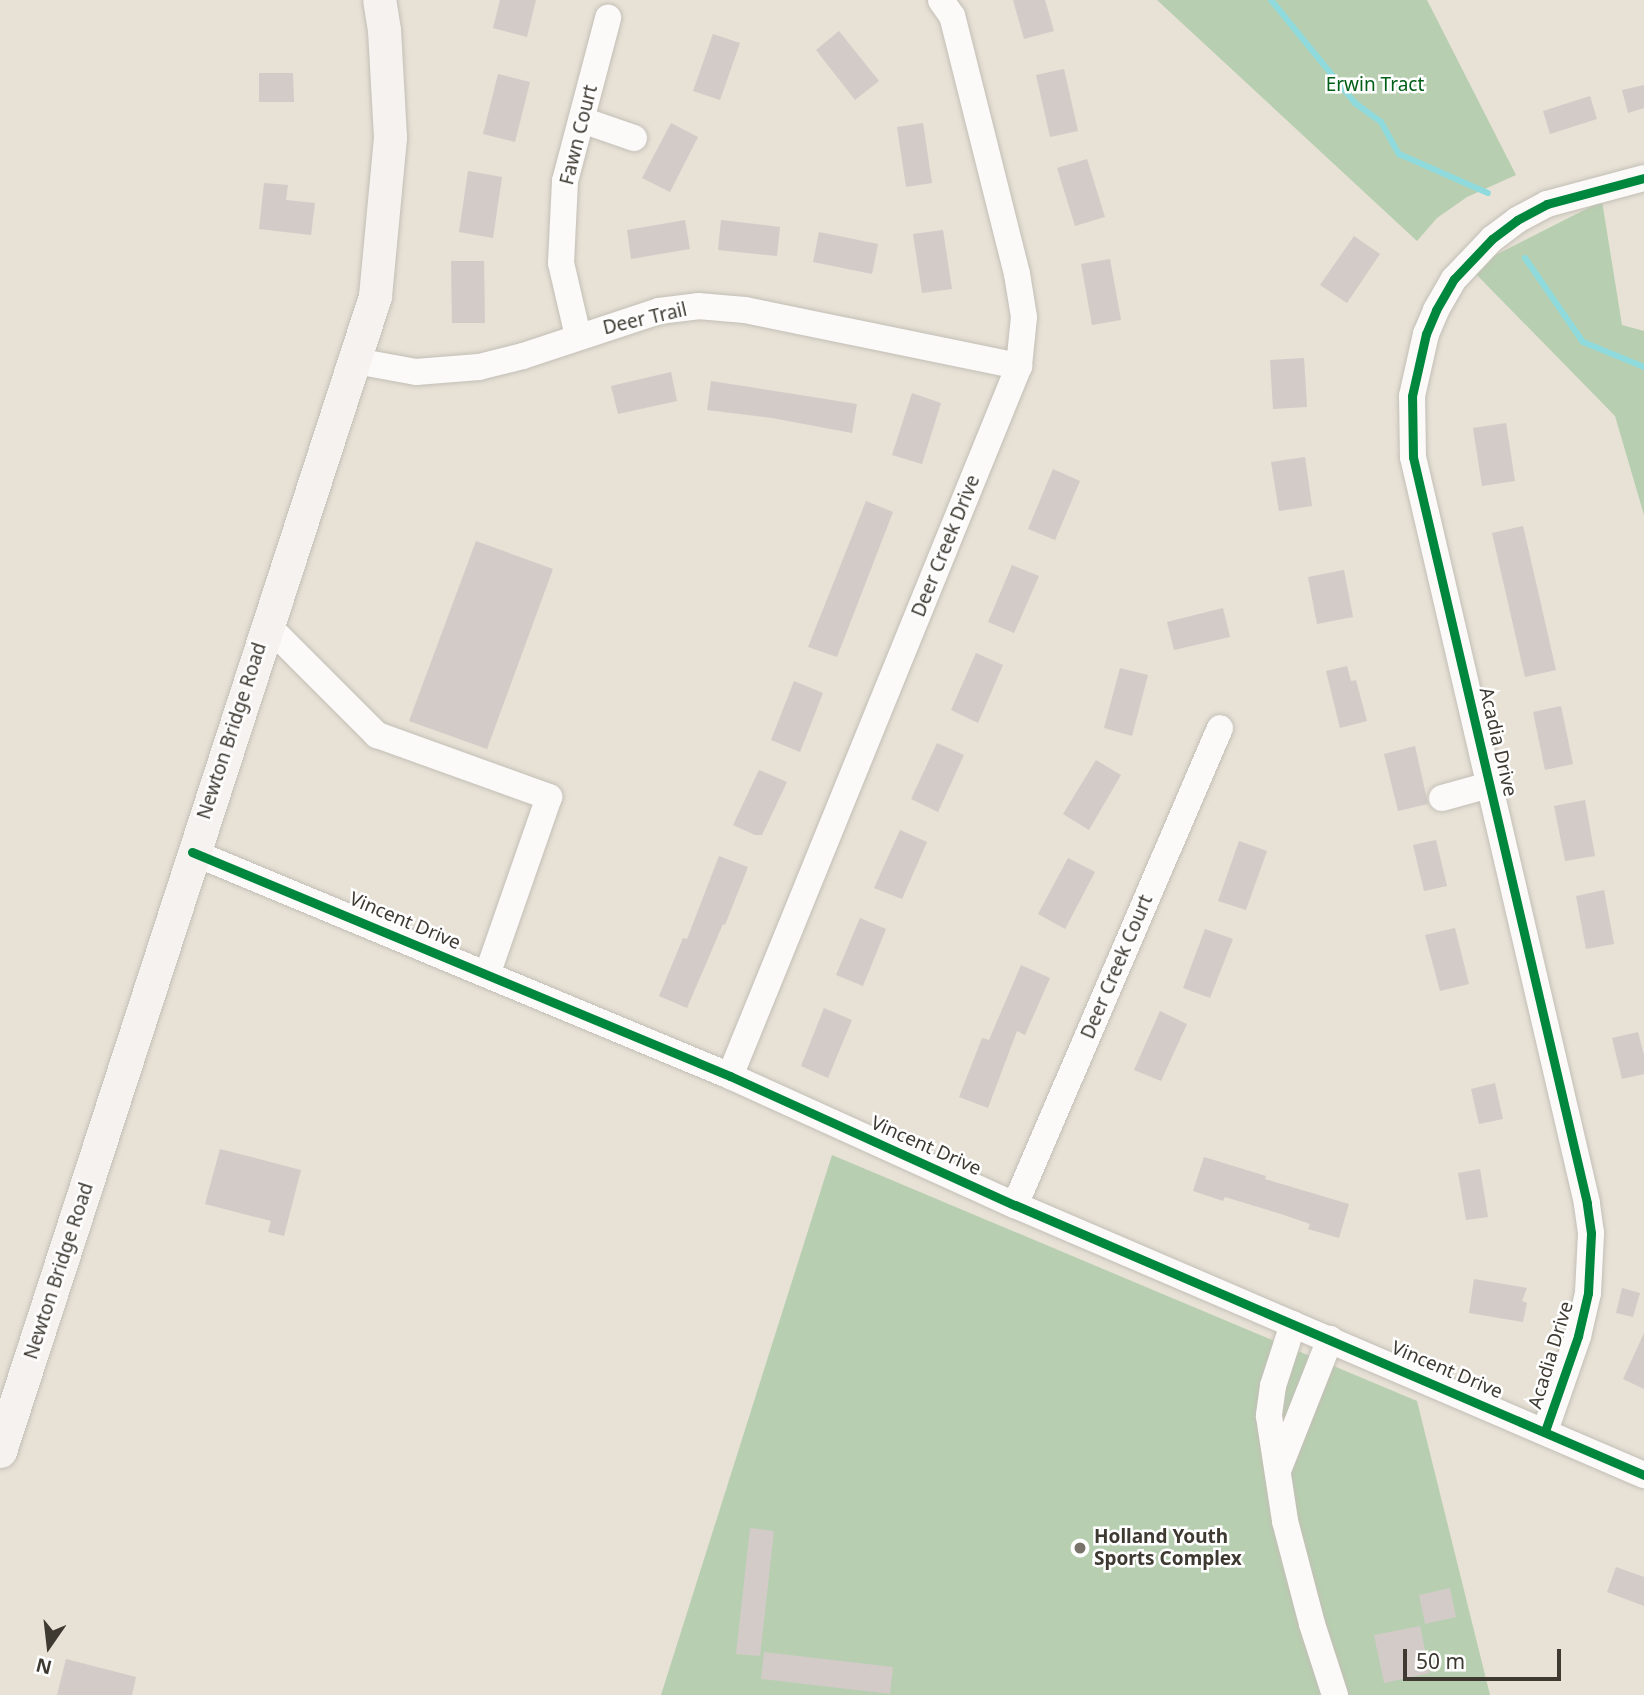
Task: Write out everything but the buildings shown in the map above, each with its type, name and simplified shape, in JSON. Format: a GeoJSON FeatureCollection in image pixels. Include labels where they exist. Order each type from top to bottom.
{"type":"FeatureCollection","features":[{"type":"Feature","properties":{"kind":"main road","name":"Newton Bridge Road"},"geometry":{"type":"LineString","coordinates":[[0,1451],[192,852],[356,361],[375,296],[390,137],[384,30],[379,0]]}},
{"type":"Feature","properties":{"kind":"street","name":"Deer Creek Drive"},"geometry":{"type":"LineString","coordinates":[[730,1076],[1019,366],[1024,317],[1017,274],[952,16],[941,0]]}},
{"type":"Feature","properties":{"kind":"street","name":"Fawn Court"},"geometry":{"type":"LineString","coordinates":[[578,336],[561,263],[565,181],[608,18]]}},
{"type":"Feature","properties":{"kind":"street"},"geometry":{"type":"LineString","coordinates":[[582,120],[634,138]]}},
{"type":"Feature","properties":{"kind":"street","name":"Acadia Drive"},"geometry":{"type":"LineString","coordinates":[[1545,1431],[1578,1336],[1588,1293],[1591,1233],[1587,1203],[1413,457],[1412,396],[1418,365],[1436,310],[1454,279],[1492,239],[1547,204],[1644,178]]}},
{"type":"Feature","properties":{"kind":"street","name":"Deer Trail"},"geometry":{"type":"LineString","coordinates":[[356,361],[416,372],[479,367],[523,356],[659,312],[698,306],[745,310],[1019,366]]}},
{"type":"Feature","properties":{"kind":"street"},"geometry":{"type":"LineString","coordinates":[[267,625],[377,735],[549,797],[487,975]]}},
{"type":"Feature","properties":{"kind":"street","name":"Deer Creek Court"},"geometry":{"type":"LineString","coordinates":[[1015,1205],[1220,728]]}},
{"type":"Feature","properties":{"kind":"street"},"geometry":{"type":"LineString","coordinates":[[1442,798],[1489,785]]}},
{"type":"Feature","properties":{"kind":"street","name":"Vincent Drive"},"geometry":{"type":"LineString","coordinates":[[192,852],[730,1076],[1015,1205],[1644,1475]]}},
{"type":"Feature","properties":{"kind":"street"},"geometry":{"type":"LineString","coordinates":[[1293,1324],[1270,1401],[1277,1480],[1312,1625],[1335,1695]]}},
{"type":"Feature","properties":{"kind":"street"},"geometry":{"type":"LineString","coordinates":[[1277,1480],[1283,1453],[1330,1339]]}},
{"type":"Feature","properties":{"kind":"green space","name":"Erwin Tract"},"geometry":{"type":"Polygon","coordinates":[[[1157,0],[1427,0],[1516,175],[1467,197],[1437,218],[1417,241],[1157,0]]]}},
{"type":"Feature","properties":{"kind":"green space"},"geometry":{"type":"Polygon","coordinates":[[[1602,201],[1622,325],[1644,331],[1644,515],[1615,416],[1470,268],[1602,201]]]}},
{"type":"Feature","properties":{"kind":"green space","name":"Holland Youth Sports Complex"},"geometry":{"type":"Polygon","coordinates":[[[832,1155],[1417,1401],[1490,1695],[661,1695],[832,1155]]]}},
{"type":"Feature","properties":{"kind":"waterway"},"geometry":{"type":"LineString","coordinates":[[1271,0],[1355,103],[1381,122],[1399,154],[1488,193]]}},
{"type":"Feature","properties":{"kind":"waterway"},"geometry":{"type":"LineString","coordinates":[[1525,258],[1583,342],[1644,367]]}},
{"type":"Feature","properties":{"kind":"cycle path"},"geometry":{"type":"LineString","coordinates":[[1545,1431],[1578,1336],[1588,1293],[1591,1233],[1587,1203],[1413,457],[1412,396],[1426,334],[1436,310],[1454,279],[1492,239],[1517,220],[1547,204],[1644,178]]}},
{"type":"Feature","properties":{"kind":"cycle path"},"geometry":{"type":"LineString","coordinates":[[192,852],[730,1076],[1015,1205],[1644,1475]]}},
{"type":"Feature","properties":{"kind":"place","name":"Holland Youth Sports Complex"},"geometry":{"type":"Point","coordinates":[1080,1548]}}]}
